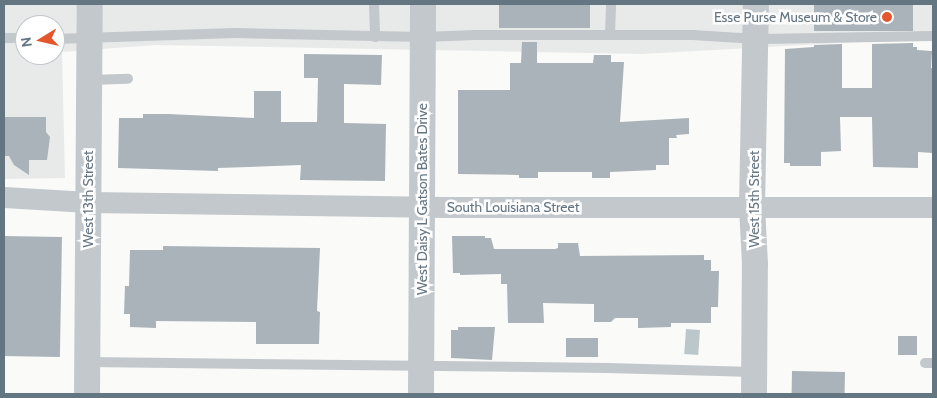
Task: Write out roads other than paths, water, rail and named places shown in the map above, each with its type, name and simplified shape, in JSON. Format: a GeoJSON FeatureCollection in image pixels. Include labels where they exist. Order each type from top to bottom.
{"type":"FeatureCollection","features":[{"type":"Feature","properties":{"kind":"street","name":"West 13th Street"},"geometry":{"type":"LineString","coordinates":[[87,394],[90,4]]}},
{"type":"Feature","properties":{"kind":"street","name":"West Daisy L Gatson Bates Drive"},"geometry":{"type":"LineString","coordinates":[[421,394],[424,4]]}},
{"type":"Feature","properties":{"kind":"street","name":"West 15th Street"},"geometry":{"type":"LineString","coordinates":[[754,383],[752,207],[756,4]]}},
{"type":"Feature","properties":{"kind":"street","name":"South Louisiana Street"},"geometry":{"type":"LineString","coordinates":[[4,197],[88,202],[422,206],[933,207]]}},
{"type":"Feature","properties":{"kind":"lane"},"geometry":{"type":"LineString","coordinates":[[374,4],[374,37]]}},
{"type":"Feature","properties":{"kind":"lane"},"geometry":{"type":"LineString","coordinates":[[610,35],[611,4]]}},
{"type":"Feature","properties":{"kind":"lane"},"geometry":{"type":"LineString","coordinates":[[65,39],[235,33],[374,37],[693,35],[756,40],[933,36]]}},
{"type":"Feature","properties":{"kind":"lane"},"geometry":{"type":"LineString","coordinates":[[89,80],[128,79]]}},
{"type":"Feature","properties":{"kind":"lane"},"geometry":{"type":"LineString","coordinates":[[87,362],[607,368],[754,383]]}},
{"type":"Feature","properties":{"kind":"place","name":"Esse Purse Museum & Store"},"geometry":{"type":"Point","coordinates":[887,17]}}]}
